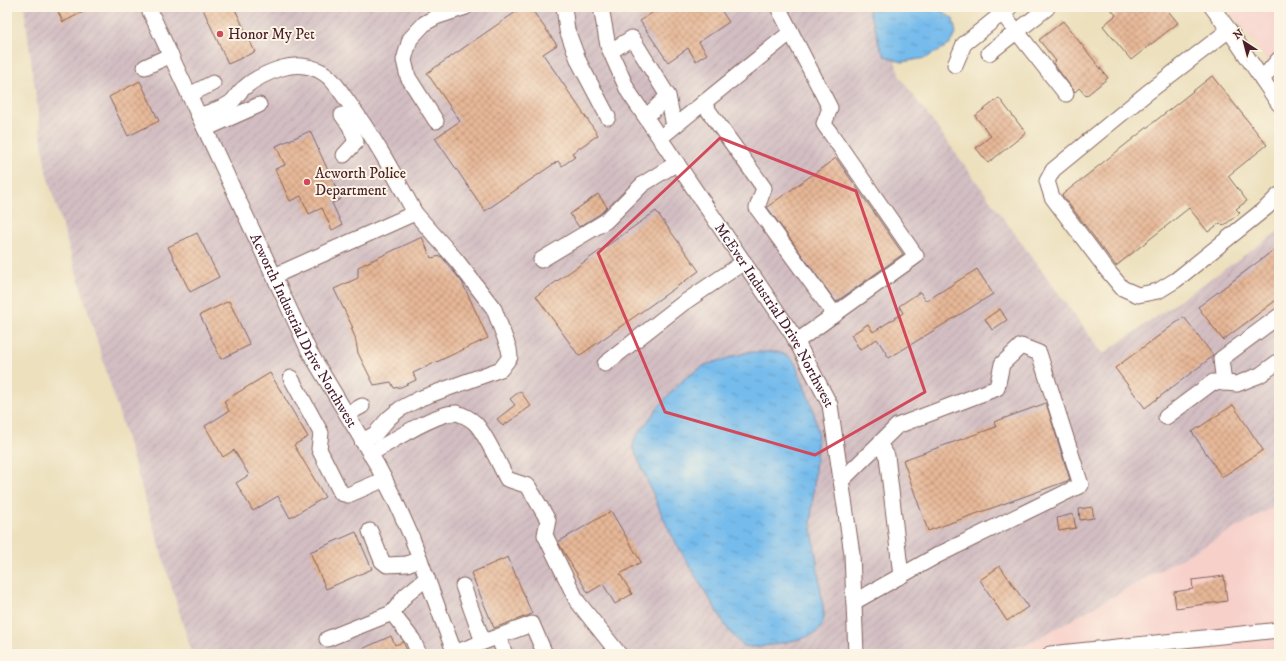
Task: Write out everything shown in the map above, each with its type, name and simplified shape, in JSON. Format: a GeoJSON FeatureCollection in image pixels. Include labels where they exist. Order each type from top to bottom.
{"type":"FeatureCollection","features":[{"type":"Feature","properties":{"kind":"street","name":"Acworth Industrial Drive Northwest"},"geometry":{"type":"LineString","coordinates":[[148,7],[309,351],[385,480],[420,559],[454,654]]}},
{"type":"Feature","properties":{"kind":"street"},"geometry":{"type":"LineString","coordinates":[[436,121],[408,77],[404,60],[410,39],[425,23],[436,17],[466,7]]}},
{"type":"Feature","properties":{"kind":"street"},"geometry":{"type":"LineString","coordinates":[[564,7],[567,30],[579,62],[608,117]]}},
{"type":"Feature","properties":{"kind":"street","name":"McEver Industrial Drive Northwest"},"geometry":{"type":"LineString","coordinates":[[601,7],[608,46],[628,90],[796,342],[830,405],[852,554],[856,654]]}},
{"type":"Feature","properties":{"kind":"street"},"geometry":{"type":"LineString","coordinates":[[778,7],[830,108],[824,124],[916,256],[796,342]]}},
{"type":"Feature","properties":{"kind":"street"},"geometry":{"type":"LineString","coordinates":[[1212,7],[1279,104]]}},
{"type":"Feature","properties":{"kind":"street"},"geometry":{"type":"LineString","coordinates":[[989,53],[1047,8]]}},
{"type":"Feature","properties":{"kind":"street"},"geometry":{"type":"LineString","coordinates":[[955,65],[964,44],[1006,10],[1017,31],[1066,94]]}},
{"type":"Feature","properties":{"kind":"street"},"geometry":{"type":"LineString","coordinates":[[1229,30],[1147,93],[1053,170],[1047,181],[1052,196],[1107,270],[1122,288],[1138,295],[1158,291],[1176,280],[1279,195]]}},
{"type":"Feature","properties":{"kind":"street"},"geometry":{"type":"LineString","coordinates":[[660,138],[791,32]]}},
{"type":"Feature","properties":{"kind":"street"},"geometry":{"type":"LineString","coordinates":[[611,51],[632,38],[668,96],[674,126]]}},
{"type":"Feature","properties":{"kind":"street"},"geometry":{"type":"LineString","coordinates":[[145,67],[170,55]]}},
{"type":"Feature","properties":{"kind":"street"},"geometry":{"type":"LineString","coordinates":[[1262,79],[1279,59]]}},
{"type":"Feature","properties":{"kind":"street"},"geometry":{"type":"LineString","coordinates":[[202,122],[230,104],[244,88],[265,75],[290,66],[306,66],[320,71],[331,79],[362,120],[415,213],[457,261],[494,309],[509,350],[510,357],[501,369],[421,398],[400,409],[389,418],[375,434],[362,441]]}},
{"type":"Feature","properties":{"kind":"street"},"geometry":{"type":"LineString","coordinates":[[189,95],[213,83]]}},
{"type":"Feature","properties":{"kind":"street"},"geometry":{"type":"LineString","coordinates":[[646,117],[668,96]]}},
{"type":"Feature","properties":{"kind":"street"},"geometry":{"type":"LineString","coordinates":[[703,103],[764,188],[757,208],[835,315]]}},
{"type":"Feature","properties":{"kind":"street"},"geometry":{"type":"LineString","coordinates":[[202,122],[258,105]]}},
{"type":"Feature","properties":{"kind":"street"},"geometry":{"type":"LineString","coordinates":[[342,115],[350,126],[356,142]]}},
{"type":"Feature","properties":{"kind":"street"},"geometry":{"type":"LineString","coordinates":[[344,155],[356,142],[373,137]]}},
{"type":"Feature","properties":{"kind":"street"},"geometry":{"type":"LineString","coordinates":[[541,260],[606,221],[643,184],[677,163]]}},
{"type":"Feature","properties":{"kind":"street"},"geometry":{"type":"LineString","coordinates":[[274,276],[415,213]]}},
{"type":"Feature","properties":{"kind":"street"},"geometry":{"type":"LineString","coordinates":[[605,364],[682,304],[744,262]]}},
{"type":"Feature","properties":{"kind":"street"},"geometry":{"type":"LineString","coordinates":[[1224,383],[1221,359],[1279,316]]}},
{"type":"Feature","properties":{"kind":"street"},"geometry":{"type":"LineString","coordinates":[[841,481],[897,426],[997,388],[1002,364],[1021,346],[1039,353],[1081,485],[938,555],[854,602]]}},
{"type":"Feature","properties":{"kind":"street"},"geometry":{"type":"LineString","coordinates":[[1166,417],[1213,382],[1237,384],[1260,375],[1279,361]]}},
{"type":"Feature","properties":{"kind":"street"},"geometry":{"type":"LineString","coordinates":[[291,378],[321,433],[319,449],[341,493],[348,495],[385,480]]}},
{"type":"Feature","properties":{"kind":"street"},"geometry":{"type":"LineString","coordinates":[[347,414],[362,406]]}},
{"type":"Feature","properties":{"kind":"street"},"geometry":{"type":"LineString","coordinates":[[370,454],[408,432],[443,416],[457,413],[475,423],[481,431],[507,479],[528,486],[548,520],[545,535],[577,601],[619,654]]}},
{"type":"Feature","properties":{"kind":"street"},"geometry":{"type":"LineString","coordinates":[[879,444],[887,456],[901,576]]}},
{"type":"Feature","properties":{"kind":"street"},"geometry":{"type":"LineString","coordinates":[[370,532],[382,561],[387,565],[407,564],[420,559]]}},
{"type":"Feature","properties":{"kind":"street"},"geometry":{"type":"LineString","coordinates":[[327,639],[392,613],[406,595],[427,578]]}},
{"type":"Feature","properties":{"kind":"street"},"geometry":{"type":"LineString","coordinates":[[463,586],[483,642]]}},
{"type":"Feature","properties":{"kind":"street"},"geometry":{"type":"LineString","coordinates":[[392,613],[413,640],[419,654]]}},
{"type":"Feature","properties":{"kind":"street"},"geometry":{"type":"LineString","coordinates":[[454,654],[532,624],[545,654]]}},
{"type":"Feature","properties":{"kind":"street"},"geometry":{"type":"LineString","coordinates":[[1050,654],[1091,652],[1279,630]]}},
{"type":"Feature","properties":{"kind":"street"},"geometry":{"type":"LineString","coordinates":[[498,637],[505,654]]}},
{"type":"Feature","properties":{"kind":"highlighted area"},"geometry":{"type":"Polygon","coordinates":[[[720,138],[856,191],[925,392],[815,455],[665,412],[598,253],[720,138]]]}},
{"type":"Feature","properties":{"kind":"shaded area"},"geometry":{"type":"Polygon","coordinates":[[[24,7],[879,7],[900,77],[1103,354],[1279,231],[1279,504],[1026,645],[982,654],[192,654],[46,172],[24,7]]]}},
{"type":"Feature","properties":{"kind":"shaded area"},"geometry":{"type":"Polygon","coordinates":[[[1226,7],[1279,7],[1279,76],[1262,54],[1226,7]]]}},
{"type":"Feature","properties":{"kind":"shaded area"},"geometry":{"type":"Polygon","coordinates":[[[1279,504],[1279,654],[982,654],[1026,645],[1279,504]]]}},
{"type":"Feature","properties":{"kind":"water"},"geometry":{"type":"Polygon","coordinates":[[[870,7],[891,7],[904,12],[936,9],[942,11],[953,19],[956,33],[949,45],[926,58],[902,62],[885,56],[879,45],[869,12],[870,7]]]}},
{"type":"Feature","properties":{"kind":"water"},"geometry":{"type":"Polygon","coordinates":[[[748,352],[778,352],[789,356],[795,363],[813,409],[818,433],[811,522],[824,613],[824,619],[820,628],[810,636],[754,647],[743,645],[734,637],[696,578],[669,530],[633,447],[635,438],[664,400],[685,378],[705,365],[748,352]]]}},
{"type":"Feature","properties":{"kind":"building"},"geometry":{"type":"Polygon","coordinates":[[[56,7],[93,7],[63,22],[56,7]]]}},
{"type":"Feature","properties":{"kind":"building"},"geometry":{"type":"Polygon","coordinates":[[[202,7],[234,7],[255,52],[228,64],[202,7]]]}},
{"type":"Feature","properties":{"kind":"building"},"geometry":{"type":"Polygon","coordinates":[[[523,7],[530,7],[557,45],[543,54],[598,135],[572,153],[575,157],[562,166],[558,161],[485,211],[435,138],[460,121],[427,73],[523,7]]]}},
{"type":"Feature","properties":{"kind":"building"},"geometry":{"type":"Polygon","coordinates":[[[661,7],[719,7],[729,22],[699,42],[707,54],[696,61],[688,48],[668,62],[640,21],[661,7]]]}},
{"type":"Feature","properties":{"kind":"building"},"geometry":{"type":"Polygon","coordinates":[[[1109,7],[1165,7],[1178,23],[1131,60],[1103,26],[1116,15],[1109,7]]]}},
{"type":"Feature","properties":{"kind":"building"},"geometry":{"type":"Polygon","coordinates":[[[1063,21],[1108,78],[1086,96],[1079,88],[1075,92],[1053,63],[1056,61],[1039,40],[1063,21]]]}},
{"type":"Feature","properties":{"kind":"building"},"geometry":{"type":"Polygon","coordinates":[[[1212,76],[1267,145],[1228,176],[1247,201],[1236,209],[1240,213],[1223,226],[1220,223],[1208,232],[1189,208],[1116,266],[1062,195],[1212,76]]]}},
{"type":"Feature","properties":{"kind":"building"},"geometry":{"type":"Polygon","coordinates":[[[140,81],[159,121],[128,136],[109,97],[140,81]]]}},
{"type":"Feature","properties":{"kind":"building"},"geometry":{"type":"Polygon","coordinates":[[[999,98],[1026,133],[988,163],[976,148],[991,136],[975,116],[999,98]]]}},
{"type":"Feature","properties":{"kind":"building","name":"Acworth Police Department"},"geometry":{"type":"Polygon","coordinates":[[[310,131],[341,199],[332,203],[342,225],[332,230],[322,208],[309,214],[301,196],[290,201],[275,169],[285,165],[276,146],[310,131]]]}},
{"type":"Feature","properties":{"kind":"building"},"geometry":{"type":"Polygon","coordinates":[[[836,158],[903,254],[836,302],[767,207],[836,158]]]}},
{"type":"Feature","properties":{"kind":"building"},"geometry":{"type":"Polygon","coordinates":[[[598,194],[607,207],[600,214],[579,227],[570,214],[598,194]]]}},
{"type":"Feature","properties":{"kind":"building"},"geometry":{"type":"Polygon","coordinates":[[[656,211],[699,271],[579,356],[536,296],[656,211]]]}},
{"type":"Feature","properties":{"kind":"building"},"geometry":{"type":"Polygon","coordinates":[[[197,233],[219,277],[190,292],[168,247],[197,233]]]}},
{"type":"Feature","properties":{"kind":"building"},"geometry":{"type":"Polygon","coordinates":[[[422,237],[431,258],[441,256],[462,282],[488,338],[413,373],[416,380],[401,387],[394,388],[391,382],[374,385],[358,353],[355,337],[351,328],[353,328],[334,289],[358,278],[358,267],[422,237]]]}},
{"type":"Feature","properties":{"kind":"building"},"geometry":{"type":"Polygon","coordinates":[[[1279,246],[1279,298],[1223,340],[1198,307],[1279,246]]]}},
{"type":"Feature","properties":{"kind":"building"},"geometry":{"type":"Polygon","coordinates":[[[977,269],[993,294],[889,358],[877,339],[860,350],[851,335],[868,324],[873,332],[903,313],[899,306],[920,292],[926,301],[977,269]]]}},
{"type":"Feature","properties":{"kind":"building"},"geometry":{"type":"Polygon","coordinates":[[[229,301],[250,345],[221,359],[200,315],[229,301]]]}},
{"type":"Feature","properties":{"kind":"building"},"geometry":{"type":"Polygon","coordinates":[[[1000,309],[1007,320],[992,330],[985,319],[1000,309]]]}},
{"type":"Feature","properties":{"kind":"building"},"geometry":{"type":"Polygon","coordinates":[[[1184,317],[1213,355],[1145,408],[1115,368],[1184,317]]]}},
{"type":"Feature","properties":{"kind":"building"},"geometry":{"type":"Polygon","coordinates":[[[270,373],[308,437],[294,445],[325,497],[290,518],[278,496],[253,511],[236,483],[249,475],[234,450],[223,457],[205,426],[229,411],[224,401],[270,373]]]}},
{"type":"Feature","properties":{"kind":"building"},"geometry":{"type":"Polygon","coordinates":[[[520,391],[531,406],[503,426],[497,419],[515,405],[510,399],[520,391]]]}},
{"type":"Feature","properties":{"kind":"building"},"geometry":{"type":"Polygon","coordinates":[[[1046,403],[1070,480],[928,531],[903,460],[996,427],[994,422],[1046,403]]]}},
{"type":"Feature","properties":{"kind":"building"},"geometry":{"type":"Polygon","coordinates":[[[1233,405],[1263,450],[1222,477],[1192,432],[1233,405]]]}},
{"type":"Feature","properties":{"kind":"building"},"geometry":{"type":"Polygon","coordinates":[[[1092,507],[1094,518],[1080,520],[1079,509],[1092,507]]]}},
{"type":"Feature","properties":{"kind":"building"},"geometry":{"type":"Polygon","coordinates":[[[611,511],[641,562],[620,574],[632,594],[615,604],[603,584],[588,593],[558,542],[611,511]]]}},
{"type":"Feature","properties":{"kind":"building"},"geometry":{"type":"Polygon","coordinates":[[[1073,514],[1076,528],[1059,531],[1057,518],[1073,514]]]}},
{"type":"Feature","properties":{"kind":"building"},"geometry":{"type":"Polygon","coordinates":[[[356,532],[372,569],[326,589],[310,552],[356,532]]]}},
{"type":"Feature","properties":{"kind":"building"},"geometry":{"type":"Polygon","coordinates":[[[508,557],[532,614],[494,628],[471,573],[508,557]]]}},
{"type":"Feature","properties":{"kind":"building"},"geometry":{"type":"Polygon","coordinates":[[[1000,566],[1028,607],[1007,621],[980,580],[1000,566]]]}},
{"type":"Feature","properties":{"kind":"building"},"geometry":{"type":"Polygon","coordinates":[[[1224,576],[1227,601],[1176,608],[1174,592],[1193,589],[1192,580],[1224,576]]]}},
{"type":"Feature","properties":{"kind":"building"},"geometry":{"type":"Polygon","coordinates":[[[391,636],[395,645],[403,642],[409,654],[351,654],[391,636]]]}},
{"type":"Feature","properties":{"kind":"place","name":"Honor My Pet"},"geometry":{"type":"Point","coordinates":[220,34]}},
{"type":"Feature","properties":{"kind":"place","name":"Acworth Police Department"},"geometry":{"type":"Point","coordinates":[307,182]}}]}
